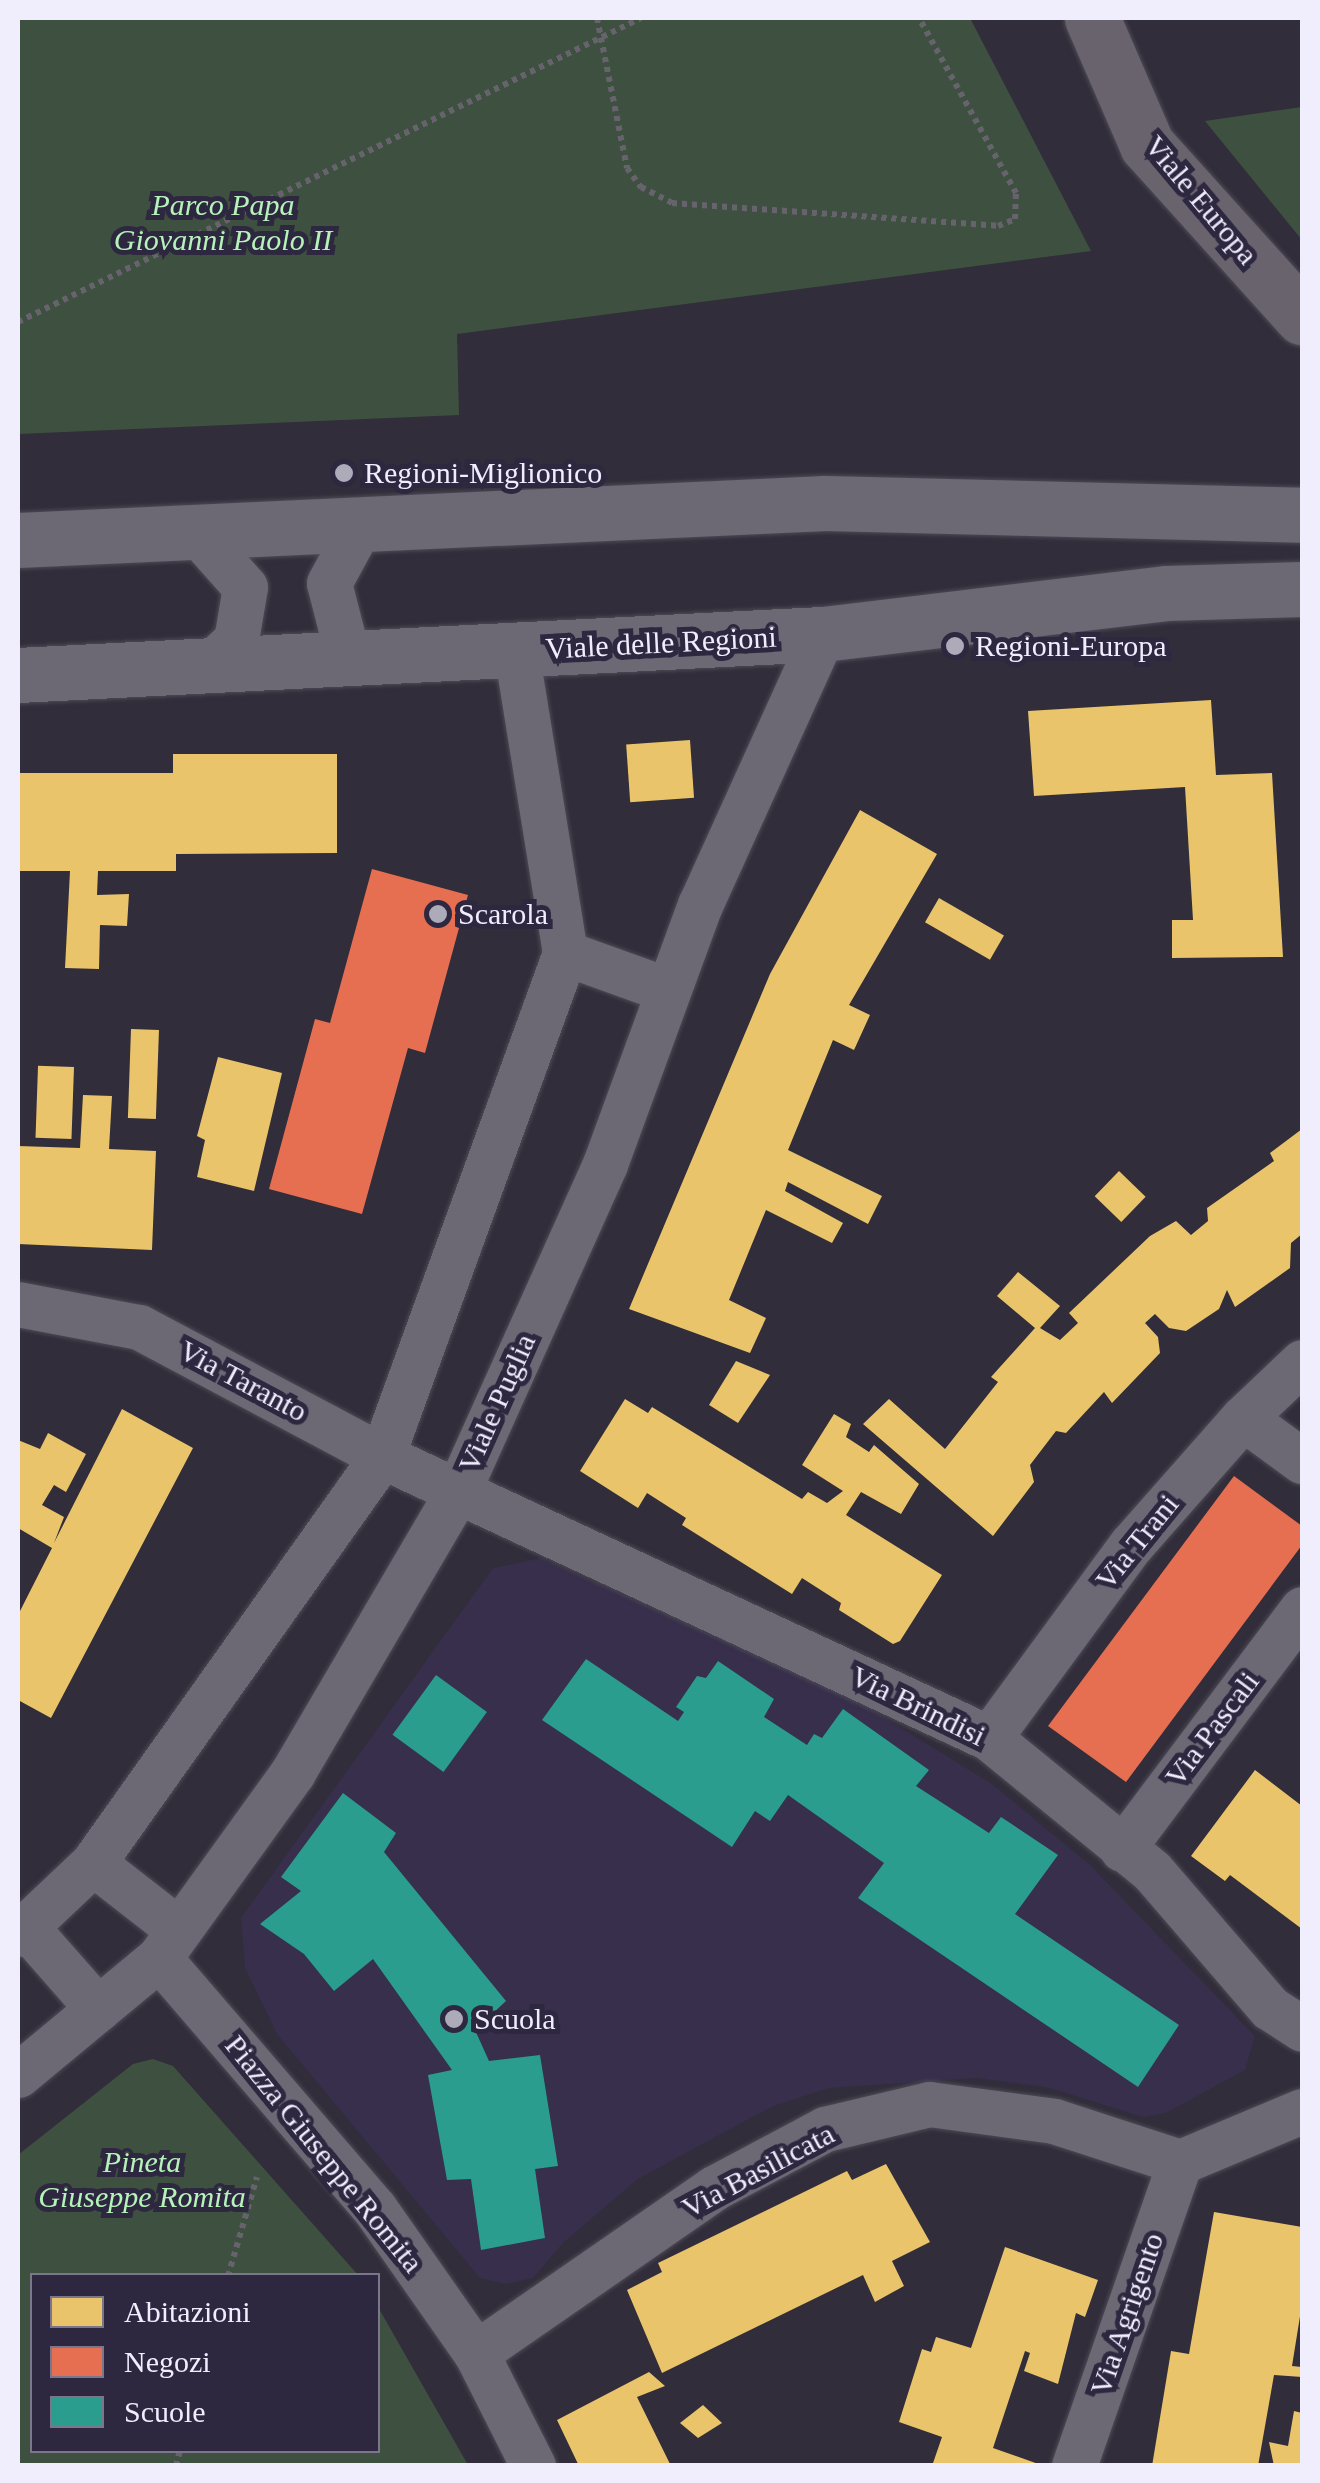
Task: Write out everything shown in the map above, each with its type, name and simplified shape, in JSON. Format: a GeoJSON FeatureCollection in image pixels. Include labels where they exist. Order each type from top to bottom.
{"type":"FeatureCollection","features":[{"type":"Feature","properties":{"kind":"main road","name":"Viale Europa"},"geometry":{"type":"LineString","coordinates":[[1092,18],[1147,145],[1298,307]]}},
{"type":"Feature","properties":{"kind":"street"},"geometry":{"type":"LineString","coordinates":[[18,540],[825,504],[1302,515]]}},
{"type":"Feature","properties":{"kind":"street"},"geometry":{"type":"LineString","coordinates":[[348,657],[329,584],[361,524]]}},
{"type":"Feature","properties":{"kind":"street"},"geometry":{"type":"LineString","coordinates":[[197,533],[244,587],[236,640],[206,668]]}},
{"type":"Feature","properties":{"kind":"street","name":"Viale delle Regioni"},"geometry":{"type":"LineString","coordinates":[[18,675],[823,634],[1166,593],[1302,589]]}},
{"type":"Feature","properties":{"kind":"street","name":"Viale Puglia"},"geometry":{"type":"LineString","coordinates":[[18,2074],[169,1944],[293,1772],[459,1489],[604,1164],[700,905],[823,634]]}},
{"type":"Feature","properties":{"kind":"street"},"geometry":{"type":"LineString","coordinates":[[98,2009],[22,1930],[93,1863],[382,1456],[565,953],[516,650]]}},
{"type":"Feature","properties":{"kind":"street"},"geometry":{"type":"LineString","coordinates":[[565,953],[668,990]]}},
{"type":"Feature","properties":{"kind":"street","name":"Via Taranto"},"geometry":{"type":"LineString","coordinates":[[18,1304],[139,1327],[382,1456],[459,1489]]}},
{"type":"Feature","properties":{"kind":"street","name":"Via Trani"},"geometry":{"type":"LineString","coordinates":[[989,1738],[1131,1545],[1243,1418],[1302,1362]]}},
{"type":"Feature","properties":{"kind":"street"},"geometry":{"type":"LineString","coordinates":[[1243,1418],[1302,1461]]}},
{"type":"Feature","properties":{"kind":"street","name":"Via Brindisi"},"geometry":{"type":"LineString","coordinates":[[459,1489],[989,1738],[1152,1871],[1270,2008],[1302,2030]]}},
{"type":"Feature","properties":{"kind":"street","name":"Via Pascali"},"geometry":{"type":"LineString","coordinates":[[1122,1849],[1302,1608]]}},
{"type":"Feature","properties":{"kind":"street","name":"Piazza Giuseppe Romita"},"geometry":{"type":"LineString","coordinates":[[93,1863],[169,1944],[375,2209],[476,2353],[533,2466]]}},
{"type":"Feature","properties":{"kind":"street","name":"Via Basilicata"},"geometry":{"type":"LineString","coordinates":[[476,2353],[714,2188],[825,2130],[929,2104],[1054,2121],[1180,2162]]}},
{"type":"Feature","properties":{"kind":"street"},"geometry":{"type":"LineString","coordinates":[[1180,2162],[1302,2111]]}},
{"type":"Feature","properties":{"kind":"street","name":"Via Agrigento"},"geometry":{"type":"LineString","coordinates":[[1074,2466],[1180,2162]]}},
{"type":"Feature","properties":{"kind":"path"},"geometry":{"type":"LineString","coordinates":[[597,18],[627,168],[640,188],[672,203],[998,226],[1015,219],[1010,180],[919,18]]}},
{"type":"Feature","properties":{"kind":"path"},"geometry":{"type":"LineString","coordinates":[[18,322],[641,18]]}},
{"type":"Feature","properties":{"kind":"path"},"geometry":{"type":"LineString","coordinates":[[229,2273],[257,2177]]}},
{"type":"Feature","properties":{"kind":"shaded area"},"geometry":{"type":"Polygon","coordinates":[[[541,1558],[854,1699],[992,1784],[1091,1866],[1255,2036],[1245,2070],[1166,2113],[1143,2117],[1046,2087],[977,2078],[829,2088],[771,2107],[638,2179],[563,2243],[533,2278],[506,2284],[480,2278],[277,2034],[245,1968],[241,1918],[493,1568],[541,1558]]]}},
{"type":"Feature","properties":{"kind":"green space","name":"Parco Papa Giovanni Paolo II"},"geometry":{"type":"Polygon","coordinates":[[[18,18],[970,18],[1091,251],[457,334],[459,415],[18,434],[18,18]]]}},
{"type":"Feature","properties":{"kind":"green space"},"geometry":{"type":"Polygon","coordinates":[[[1302,107],[1302,240],[1205,121],[1302,107]]]}},
{"type":"Feature","properties":{"kind":"green space","name":"Pineta Giuseppe Romita"},"geometry":{"type":"Polygon","coordinates":[[[153,2059],[173,2066],[356,2273],[30,2273],[30,2453],[380,2453],[380,2311],[468,2465],[18,2465],[18,2155],[133,2064],[153,2059]]]}},
{"type":"Feature","properties":{"kind":"building: Abitazioni"},"geometry":{"type":"Polygon","coordinates":[[[1211,700],[1216,775],[1272,773],[1283,957],[1172,958],[1172,920],[1193,920],[1185,787],[1034,796],[1028,711],[1211,700]]]}},
{"type":"Feature","properties":{"kind":"building: Abitazioni"},"geometry":{"type":"Polygon","coordinates":[[[690,740],[694,798],[630,802],[626,744],[690,740]]]}},
{"type":"Feature","properties":{"kind":"building: Abitazioni"},"geometry":{"type":"Polygon","coordinates":[[[173,754],[337,754],[337,853],[176,854],[176,871],[98,871],[97,895],[129,894],[127,926],[100,925],[99,969],[65,968],[70,871],[18,871],[18,773],[173,773],[173,754]]]}},
{"type":"Feature","properties":{"kind":"building: Abitazioni"},"geometry":{"type":"Polygon","coordinates":[[[860,810],[937,854],[849,1005],[870,1015],[854,1050],[833,1040],[788,1150],[882,1196],[868,1224],[788,1182],[785,1191],[843,1223],[832,1243],[766,1210],[729,1300],[766,1318],[750,1353],[629,1309],[770,974],[860,810]]]}},
{"type":"Feature","properties":{"kind":"building: Abitazioni"},"geometry":{"type":"Polygon","coordinates":[[[939,898],[1004,936],[990,960],[925,922],[939,898]]]}},
{"type":"Feature","properties":{"kind":"building: Abitazioni"},"geometry":{"type":"Polygon","coordinates":[[[131,1029],[159,1030],[156,1119],[128,1118],[131,1029]]]}},
{"type":"Feature","properties":{"kind":"building: Abitazioni"},"geometry":{"type":"Polygon","coordinates":[[[218,1057],[282,1073],[254,1191],[197,1177],[205,1140],[197,1136],[218,1057]]]}},
{"type":"Feature","properties":{"kind":"building: Abitazioni"},"geometry":{"type":"Polygon","coordinates":[[[38,1066],[74,1067],[71,1139],[36,1138],[38,1066]]]}},
{"type":"Feature","properties":{"kind":"building: Abitazioni"},"geometry":{"type":"Polygon","coordinates":[[[83,1095],[112,1096],[109,1149],[156,1151],[152,1250],[18,1244],[18,1146],[80,1148],[83,1095]]]}},
{"type":"Feature","properties":{"kind":"building: Abitazioni"},"geometry":{"type":"Polygon","coordinates":[[[1302,1129],[1302,1234],[1291,1243],[1290,1268],[1235,1307],[1227,1290],[1219,1309],[1186,1331],[1169,1328],[1155,1314],[1145,1323],[1158,1337],[1160,1353],[1112,1403],[1104,1392],[1066,1433],[1056,1431],[1030,1465],[1034,1482],[993,1536],[863,1424],[889,1399],[945,1449],[998,1382],[991,1377],[1035,1328],[997,1296],[1018,1272],[1060,1306],[1040,1328],[1060,1340],[1078,1323],[1069,1313],[1150,1236],[1176,1221],[1191,1235],[1208,1221],[1207,1208],[1274,1161],[1270,1153],[1302,1129]]]}},
{"type":"Feature","properties":{"kind":"building: Abitazioni"},"geometry":{"type":"Polygon","coordinates":[[[1119,1171],[1146,1197],[1121,1222],[1095,1196],[1119,1171]]]}},
{"type":"Feature","properties":{"kind":"building: Abitazioni"},"geometry":{"type":"Polygon","coordinates":[[[736,1361],[770,1375],[738,1423],[709,1405],[736,1361]]]}},
{"type":"Feature","properties":{"kind":"building: Abitazioni"},"geometry":{"type":"Polygon","coordinates":[[[625,1399],[648,1413],[652,1407],[802,1499],[808,1492],[827,1503],[843,1491],[802,1465],[834,1414],[851,1424],[846,1437],[869,1452],[874,1445],[919,1484],[901,1514],[861,1492],[846,1515],[942,1575],[900,1641],[893,1644],[839,1610],[841,1603],[802,1578],[792,1594],[682,1525],[686,1518],[647,1493],[638,1508],[580,1471],[625,1399]]]}},
{"type":"Feature","properties":{"kind":"building: Abitazioni"},"geometry":{"type":"Polygon","coordinates":[[[122,1409],[193,1448],[51,1718],[18,1700],[18,1615],[52,1548],[18,1528],[18,1440],[40,1449],[48,1433],[86,1454],[66,1492],[54,1485],[42,1505],[64,1517],[54,1543],[122,1409]]]}},
{"type":"Feature","properties":{"kind":"building: Abitazioni"},"geometry":{"type":"Polygon","coordinates":[[[1255,1770],[1302,1806],[1302,1929],[1230,1875],[1225,1881],[1191,1856],[1255,1770]]]}},
{"type":"Feature","properties":{"kind":"building: Abitazioni"},"geometry":{"type":"Polygon","coordinates":[[[886,2164],[930,2242],[892,2261],[904,2286],[875,2302],[863,2275],[662,2373],[627,2290],[662,2272],[658,2263],[847,2171],[852,2180],[886,2164]]]}},
{"type":"Feature","properties":{"kind":"building: Abitazioni"},"geometry":{"type":"Polygon","coordinates":[[[1214,2212],[1302,2227],[1302,2304],[1292,2366],[1302,2367],[1302,2377],[1274,2375],[1258,2466],[1152,2466],[1171,2351],[1189,2354],[1214,2212]]]}},
{"type":"Feature","properties":{"kind":"building: Abitazioni"},"geometry":{"type":"Polygon","coordinates":[[[1005,2247],[1098,2280],[1085,2317],[1076,2313],[1058,2384],[1024,2371],[1030,2353],[1025,2351],[993,2448],[1044,2466],[932,2466],[942,2437],[899,2422],[922,2349],[931,2352],[936,2337],[971,2348],[1005,2247]]]}},
{"type":"Feature","properties":{"kind":"building: Abitazioni"},"geometry":{"type":"Polygon","coordinates":[[[649,2372],[665,2386],[637,2397],[671,2466],[579,2466],[557,2420],[649,2372]]]}},
{"type":"Feature","properties":{"kind":"building: Abitazioni"},"geometry":{"type":"Polygon","coordinates":[[[703,2405],[722,2423],[698,2438],[680,2423],[703,2405]]]}},
{"type":"Feature","properties":{"kind":"building: Abitazioni"},"geometry":{"type":"Polygon","coordinates":[[[1294,2411],[1302,2413],[1302,2466],[1274,2466],[1269,2442],[1288,2446],[1294,2411]]]}},
{"type":"Feature","properties":{"kind":"building: Negozi"},"geometry":{"type":"Polygon","coordinates":[[[372,869],[468,895],[425,1053],[408,1048],[362,1214],[269,1189],[315,1019],[330,1023],[372,869]]]}},
{"type":"Feature","properties":{"kind":"building: Negozi"},"geometry":{"type":"Polygon","coordinates":[[[1234,1476],[1302,1526],[1302,1545],[1126,1782],[1048,1726],[1234,1476]]]}},
{"type":"Feature","properties":{"kind":"building: Scuole"},"geometry":{"type":"Polygon","coordinates":[[[586,1659],[678,1721],[684,1712],[676,1707],[697,1676],[706,1678],[718,1661],[774,1699],[764,1717],[807,1745],[814,1734],[822,1738],[843,1709],[929,1770],[916,1786],[989,1833],[1001,1817],[1058,1855],[1015,1914],[1179,2025],[1138,2087],[858,1898],[884,1863],[788,1795],[770,1821],[755,1811],[732,1847],[542,1720],[586,1659]]]}},
{"type":"Feature","properties":{"kind":"building: Scuole"},"geometry":{"type":"Polygon","coordinates":[[[436,1675],[487,1712],[443,1772],[393,1735],[436,1675]]]}},
{"type":"Feature","properties":{"kind":"building: Scuole","name":"Scuola"},"geometry":{"type":"Polygon","coordinates":[[[343,1793],[396,1833],[384,1852],[506,2001],[475,2030],[489,2061],[540,2055],[558,2166],[535,2169],[545,2238],[481,2250],[471,2179],[447,2180],[428,2075],[452,2070],[373,1959],[334,1991],[304,1954],[260,1924],[301,1891],[281,1877],[343,1793]]]}},
{"type":"Feature","properties":{"kind":"place","name":"Regioni-Miglionico"},"geometry":{"type":"Point","coordinates":[344,473]}},
{"type":"Feature","properties":{"kind":"place","name":"Regioni-Europa"},"geometry":{"type":"Point","coordinates":[955,646]}},
{"type":"Feature","properties":{"kind":"place","name":"Scarola"},"geometry":{"type":"Point","coordinates":[438,914]}},
{"type":"Feature","properties":{"kind":"place","name":"Scuola"},"geometry":{"type":"Point","coordinates":[454,2019]}}]}
